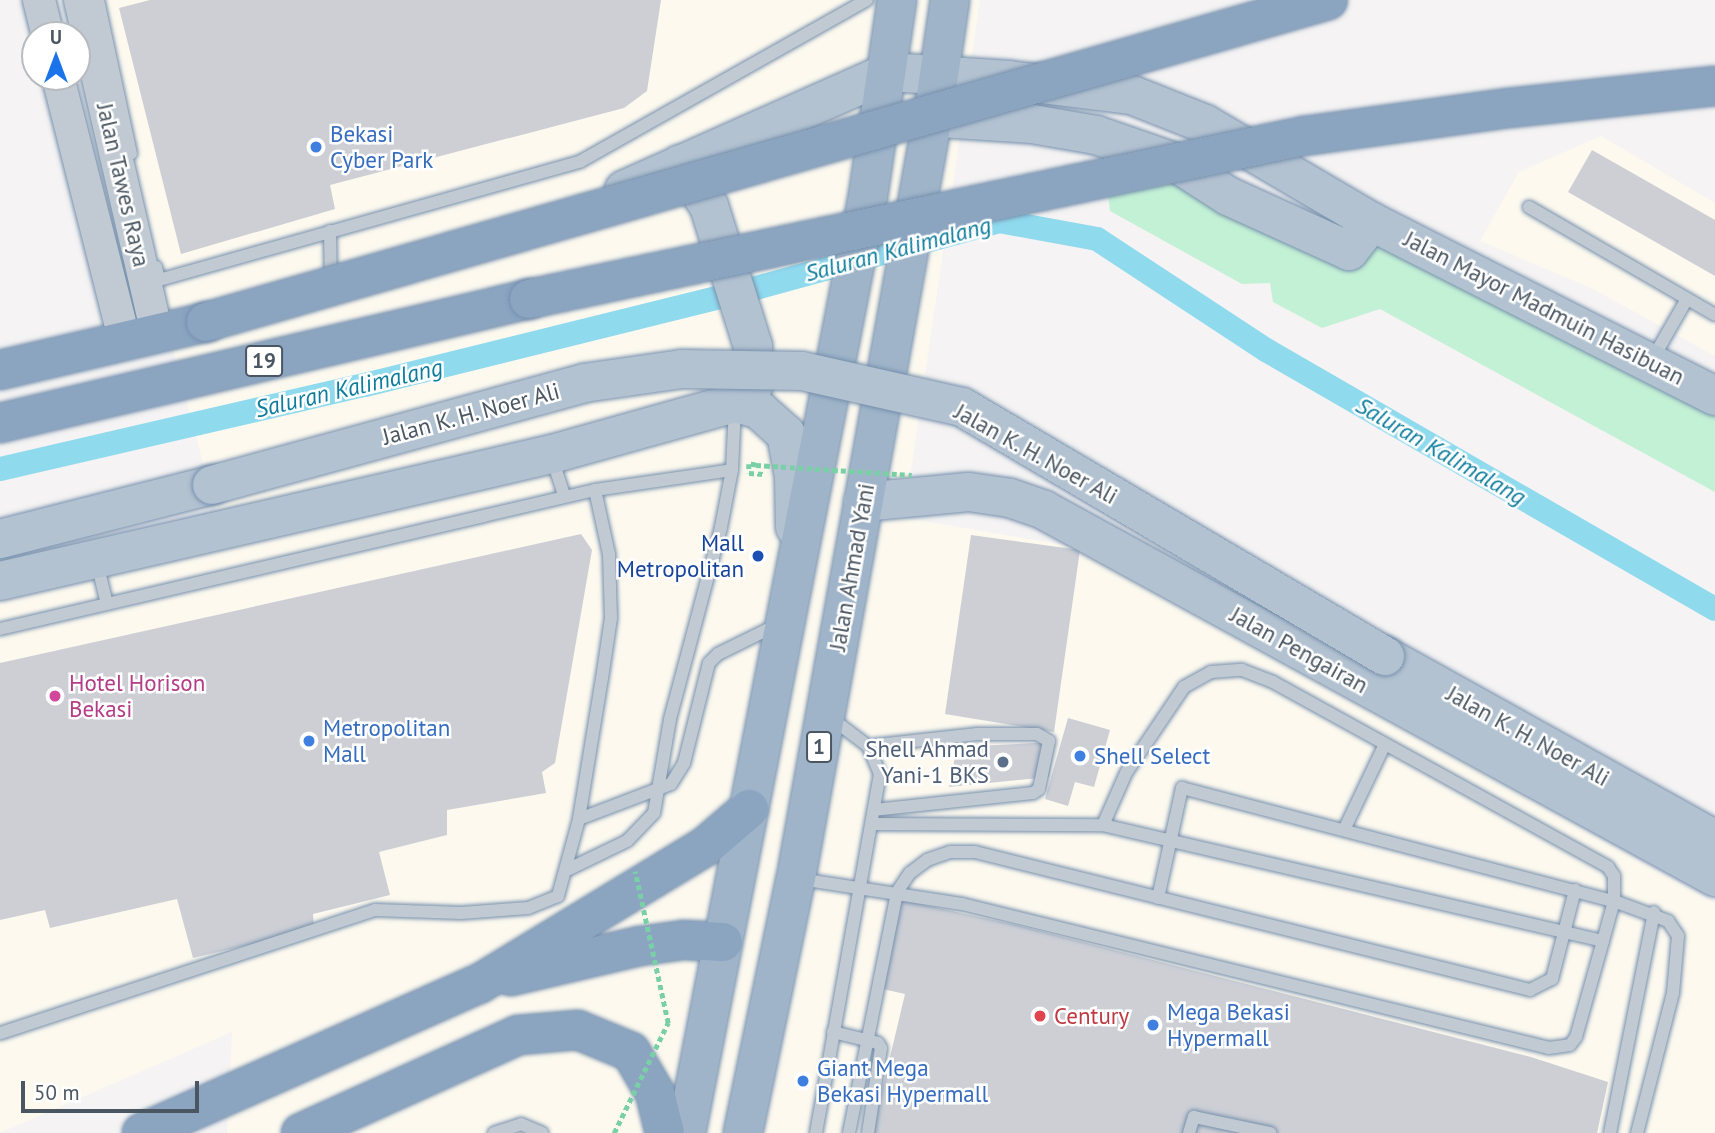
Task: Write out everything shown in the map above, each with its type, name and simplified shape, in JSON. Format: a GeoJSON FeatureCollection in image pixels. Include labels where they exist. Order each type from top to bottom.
{"type":"FeatureCollection","features":[{"type":"Feature","properties":{"kind":"highway"},"geometry":{"type":"LineString","coordinates":[[686,1133],[868,196],[889,72],[897,0]]}},
{"type":"Feature","properties":{"kind":"highway","name":"Jalan Ahmad Yani"},"geometry":{"type":"LineString","coordinates":[[743,1133],[796,878],[933,116],[950,0]]}},
{"type":"Feature","properties":{"kind":"highway"},"geometry":{"type":"LineString","coordinates":[[0,367],[206,322],[1328,0]]}},
{"type":"Feature","properties":{"kind":"highway"},"geometry":{"type":"LineString","coordinates":[[1177,163],[1304,136],[1508,108],[1715,86]]}},
{"type":"Feature","properties":{"kind":"highway","name":"19"},"geometry":{"type":"LineString","coordinates":[[0,423],[529,299],[1177,163]]}},
{"type":"Feature","properties":{"kind":"highway"},"geometry":{"type":"LineString","coordinates":[[142,1133],[479,984],[706,846],[749,809]]}},
{"type":"Feature","properties":{"kind":"highway"},"geometry":{"type":"LineString","coordinates":[[479,984],[640,946],[684,940],[723,942],[780,954]]}},
{"type":"Feature","properties":{"kind":"highway"},"geometry":{"type":"LineString","coordinates":[[301,1133],[446,1070],[518,1035],[578,1030],[631,1052],[655,1093],[665,1133]]}},
{"type":"Feature","properties":{"kind":"highway"},"geometry":{"type":"LineString","coordinates":[[356,1133],[446,1070]]}},
{"type":"Feature","properties":{"kind":"main road","name":"Jalan Mayor Madmuin Hasibuan"},"geometry":{"type":"LineString","coordinates":[[889,72],[1132,94],[1205,124],[1372,222],[1652,360],[1715,396]]}},
{"type":"Feature","properties":{"kind":"main road"},"geometry":{"type":"LineString","coordinates":[[0,367],[331,285],[552,223],[889,72]]}},
{"type":"Feature","properties":{"kind":"main road"},"geometry":{"type":"LineString","coordinates":[[881,121],[933,116],[1032,124],[1096,135],[1177,163],[1228,196],[1349,251],[1372,222]]}},
{"type":"Feature","properties":{"kind":"main road"},"geometry":{"type":"LineString","coordinates":[[680,164],[709,206],[753,346],[753,386],[747,406]]}},
{"type":"Feature","properties":{"kind":"main road","name":"Jalan K. H. Noer Ali"},"geometry":{"type":"LineString","coordinates":[[0,539],[212,485],[584,383],[682,369],[803,371],[962,407],[1385,656],[1715,840]]}},
{"type":"Feature","properties":{"kind":"main road"},"geometry":{"type":"LineString","coordinates":[[0,581],[552,454],[747,406],[786,433],[794,476],[796,568]]}},
{"type":"Feature","properties":{"kind":"main road","name":"Jalan Pengairan"},"geometry":{"type":"LineString","coordinates":[[863,502],[969,492],[1010,498],[1044,510],[1715,877]]}},
{"type":"Feature","properties":{"kind":"street"},"geometry":{"type":"LineString","coordinates":[[39,0],[44,21]]}},
{"type":"Feature","properties":{"kind":"street","name":"Jalan Tawes Raya"},"geometry":{"type":"LineString","coordinates":[[88,1],[140,333]]}},
{"type":"Feature","properties":{"kind":"street","name":"Jalan Tawes Raya"},"geometry":{"type":"LineString","coordinates":[[62,91],[140,333]]}},
{"type":"Feature","properties":{"kind":"lane"},"geometry":{"type":"LineString","coordinates":[[88,1],[137,180],[159,281],[581,161],[674,110],[770,50],[867,0]]}},
{"type":"Feature","properties":{"kind":"lane"},"geometry":{"type":"LineString","coordinates":[[1529,207],[1715,315]]}},
{"type":"Feature","properties":{"kind":"lane"},"geometry":{"type":"LineString","coordinates":[[330,231],[331,285]]}},
{"type":"Feature","properties":{"kind":"lane"},"geometry":{"type":"LineString","coordinates":[[1652,360],[1688,299]]}},
{"type":"Feature","properties":{"kind":"lane"},"geometry":{"type":"LineString","coordinates":[[569,869],[603,856],[645,828],[661,789],[670,719],[706,593],[747,406]]}},
{"type":"Feature","properties":{"kind":"lane"},"geometry":{"type":"LineString","coordinates":[[552,454],[564,495]]}},
{"type":"Feature","properties":{"kind":"lane"},"geometry":{"type":"LineString","coordinates":[[0,629],[564,495],[732,470]]}},
{"type":"Feature","properties":{"kind":"lane"},"geometry":{"type":"LineString","coordinates":[[0,1033],[375,910],[461,913],[528,908],[558,896],[569,869],[579,819],[611,618],[609,554],[595,490]]}},
{"type":"Feature","properties":{"kind":"lane"},"geometry":{"type":"LineString","coordinates":[[96,557],[107,604]]}},
{"type":"Feature","properties":{"kind":"lane"},"geometry":{"type":"LineString","coordinates":[[579,819],[671,784],[684,763],[709,663],[718,654],[785,621]]}},
{"type":"Feature","properties":{"kind":"lane"},"geometry":{"type":"LineString","coordinates":[[796,878],[897,892],[1549,1048],[1570,1045],[1576,1037],[1614,901],[1614,876],[1608,867],[1273,682],[1242,670],[1211,672],[1184,687],[1126,773],[1103,825]]}},
{"type":"Feature","properties":{"kind":"lane"},"geometry":{"type":"LineString","coordinates":[[816,1133],[859,887],[874,824],[880,774],[868,746],[825,713]]}},
{"type":"Feature","properties":{"kind":"lane"},"geometry":{"type":"LineString","coordinates":[[868,746],[989,734],[1037,734],[1049,741],[1039,789],[1033,793],[875,810]]}},
{"type":"Feature","properties":{"kind":"lane"},"geometry":{"type":"LineString","coordinates":[[1343,830],[1385,744]]}},
{"type":"Feature","properties":{"kind":"lane"},"geometry":{"type":"LineString","coordinates":[[1158,898],[1182,788],[1654,912],[1668,921],[1678,936],[1673,993],[1637,1133]]}},
{"type":"Feature","properties":{"kind":"lane"},"geometry":{"type":"LineString","coordinates":[[874,824],[1103,825],[1603,941]]}},
{"type":"Feature","properties":{"kind":"lane"},"geometry":{"type":"LineString","coordinates":[[849,1133],[897,892],[910,873],[927,860],[962,852],[1530,990],[1552,979],[1575,890]]}},
{"type":"Feature","properties":{"kind":"lane"},"geometry":{"type":"LineString","coordinates":[[1610,1133],[1654,912]]}},
{"type":"Feature","properties":{"kind":"lane"},"geometry":{"type":"LineString","coordinates":[[833,1032],[878,1043],[883,1056],[867,1133]]}},
{"type":"Feature","properties":{"kind":"lane"},"geometry":{"type":"LineString","coordinates":[[1189,1133],[1194,1117],[1270,1133]]}},
{"type":"Feature","properties":{"kind":"lane"},"geometry":{"type":"LineString","coordinates":[[494,1133],[521,1124],[542,1133]]}},
{"type":"Feature","properties":{"kind":"path"},"geometry":{"type":"LineString","coordinates":[[750,464],[912,475]]}},
{"type":"Feature","properties":{"kind":"path"},"geometry":{"type":"LineString","coordinates":[[614,1133],[668,1023],[635,872]]}},
{"type":"Feature","properties":{"kind":"shaded area"},"geometry":{"type":"Polygon","coordinates":[[[80,0],[980,0],[904,518],[1084,548],[1715,903],[1715,1133],[227,1133],[232,1032],[0,1133],[0,592],[223,538],[91,41],[91,21],[86,21],[80,0]]]}},
{"type":"Feature","properties":{"kind":"shaded area"},"geometry":{"type":"Polygon","coordinates":[[[1601,136],[1715,203],[1715,356],[1591,288],[1480,241],[1519,172],[1601,136]]]}},
{"type":"Feature","properties":{"kind":"green space"},"geometry":{"type":"Polygon","coordinates":[[[1177,163],[1349,251],[1372,222],[1715,396],[1715,492],[1380,309],[1322,328],[1273,302],[1270,283],[1242,284],[1110,211],[1106,178],[1177,163]]]}},
{"type":"Feature","properties":{"kind":"building","name":"Bekasi Cyber Park"},"geometry":{"type":"Polygon","coordinates":[[[150,0],[661,0],[647,91],[624,108],[330,185],[335,209],[181,254],[119,8],[150,0]]]}},
{"type":"Feature","properties":{"kind":"building"},"geometry":{"type":"Polygon","coordinates":[[[1592,150],[1715,220],[1715,276],[1568,192],[1592,150]]]}},
{"type":"Feature","properties":{"kind":"building","name":"Metropolitan Mall"},"geometry":{"type":"Polygon","coordinates":[[[581,534],[592,550],[555,763],[542,772],[546,793],[447,810],[447,835],[379,852],[390,895],[313,914],[314,929],[193,958],[177,899],[50,928],[45,910],[0,920],[0,663],[581,534]]]}},
{"type":"Feature","properties":{"kind":"building"},"geometry":{"type":"Polygon","coordinates":[[[971,535],[1080,550],[1054,732],[945,714],[971,535]]]}},
{"type":"Feature","properties":{"kind":"building","name":"Shell Select"},"geometry":{"type":"Polygon","coordinates":[[[1068,718],[1110,730],[1094,787],[1075,782],[1068,806],[1045,799],[1068,718]]]}},
{"type":"Feature","properties":{"kind":"building","name":"Shell Ahmad Yani-1 BKS"},"geometry":{"type":"Polygon","coordinates":[[[1055,742],[1049,777],[949,787],[957,747],[1055,742]]]}},
{"type":"Feature","properties":{"kind":"building","name":"Mega Bekasi Hypermall"},"geometry":{"type":"Polygon","coordinates":[[[902,900],[1020,926],[1531,1057],[1608,1082],[1597,1133],[872,1133],[905,994],[878,988],[902,900]]]}},
{"type":"Feature","properties":{"kind":"waterway","name":"Saluran Kalimalang"},"geometry":{"type":"LineString","coordinates":[[0,469],[365,385],[756,288],[999,221],[1097,239],[1266,350],[1715,609]]}},
{"type":"Feature","properties":{"kind":"place","name":"Bekasi Cyber Park"},"geometry":{"type":"Point","coordinates":[316,147]}},
{"type":"Feature","properties":{"kind":"place","name":"Mall Metropolitan"},"geometry":{"type":"Point","coordinates":[758,556]}},
{"type":"Feature","properties":{"kind":"place","name":"Hotel Horison Bekasi"},"geometry":{"type":"Point","coordinates":[55,696]}},
{"type":"Feature","properties":{"kind":"place","name":"Metropolitan Mall"},"geometry":{"type":"Point","coordinates":[309,741]}},
{"type":"Feature","properties":{"kind":"place","name":"Shell Select"},"geometry":{"type":"Point","coordinates":[1080,756]}},
{"type":"Feature","properties":{"kind":"place","name":"Shell Ahmad Yani-1 BKS"},"geometry":{"type":"Point","coordinates":[1003,762]}},
{"type":"Feature","properties":{"kind":"place","name":"Century"},"geometry":{"type":"Point","coordinates":[1040,1016]}},
{"type":"Feature","properties":{"kind":"place","name":"Mega Bekasi Hypermall"},"geometry":{"type":"Point","coordinates":[1153,1025]}},
{"type":"Feature","properties":{"kind":"place","name":"Giant Mega Bekasi Hypermall"},"geometry":{"type":"Point","coordinates":[803,1081]}}]}
